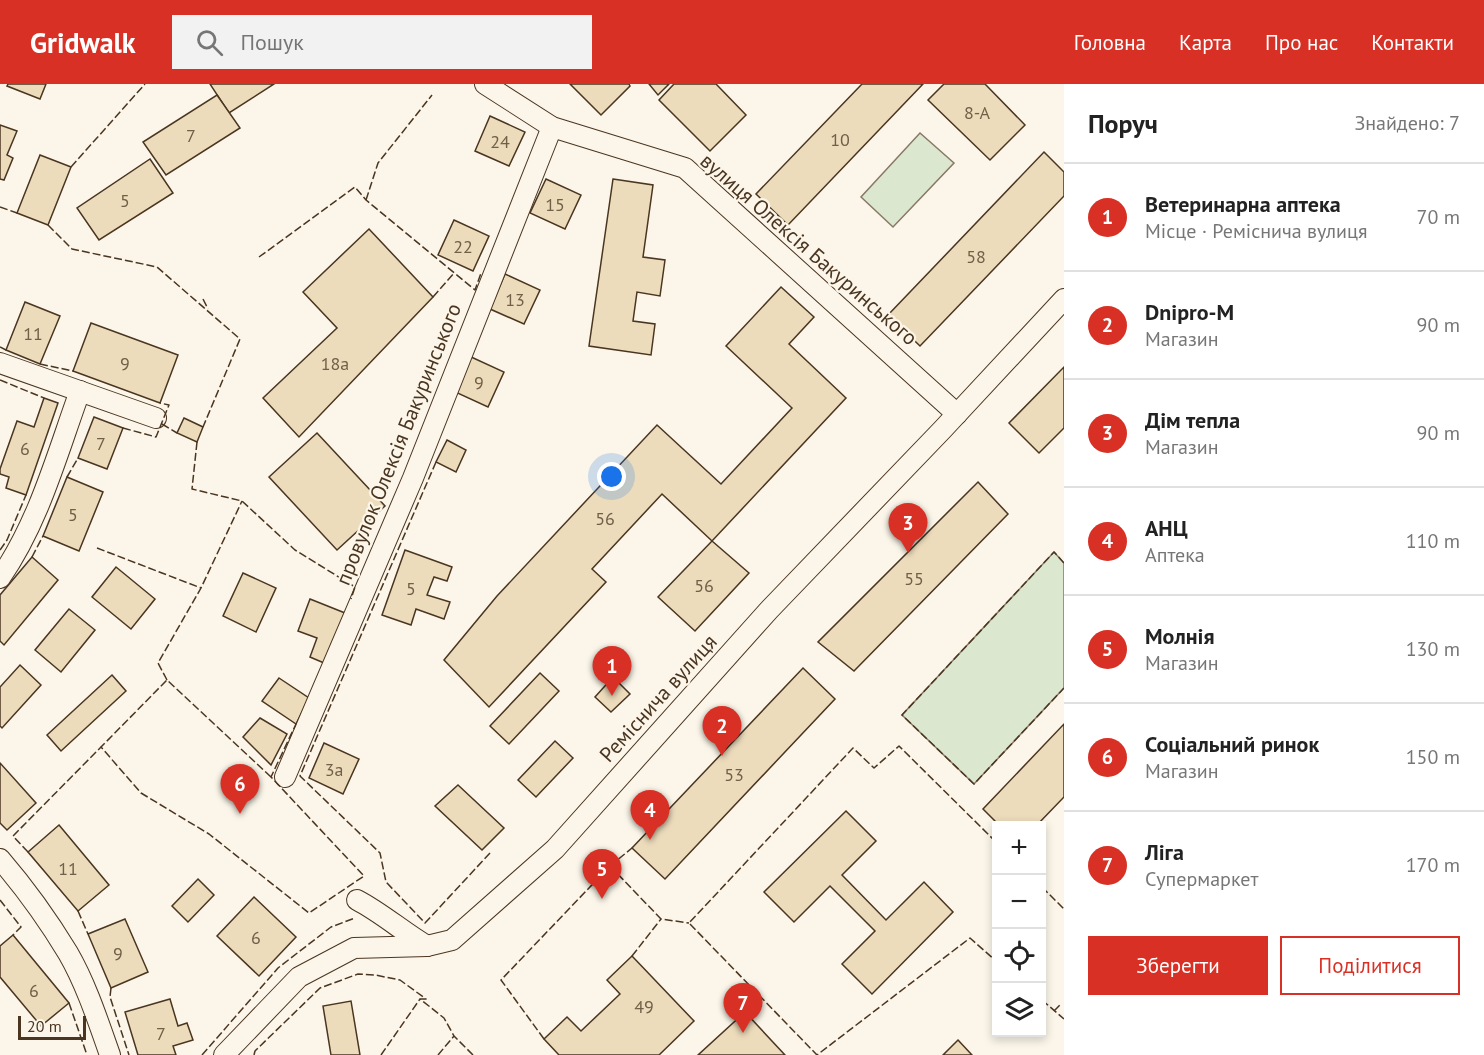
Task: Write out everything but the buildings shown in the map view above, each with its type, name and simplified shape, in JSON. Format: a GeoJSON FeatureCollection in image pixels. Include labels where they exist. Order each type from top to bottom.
{"type":"FeatureCollection","features":[{"type":"Feature","properties":{"kind":"street","name":"вулиця Олексія Бакуринського"},"geometry":{"type":"LineString","coordinates":[[485,84],[552,127],[685,168],[957,414]]}},
{"type":"Feature","properties":{"kind":"street","name":"провулок Олексія Бакуринського"},"geometry":{"type":"LineString","coordinates":[[285,777],[413,478],[552,127]]}},
{"type":"Feature","properties":{"kind":"street","name":"Реміснича вулиця"},"geometry":{"type":"LineString","coordinates":[[224,1055],[237,1047],[298,976],[354,948],[427,946],[452,940],[555,849],[769,610],[1064,299]]}},
{"type":"Feature","properties":{"kind":"street"},"geometry":{"type":"LineString","coordinates":[[0,363],[156,418]]}},
{"type":"Feature","properties":{"kind":"street"},"geometry":{"type":"LineString","coordinates":[[0,578],[16,555],[31,526],[80,391]]}},
{"type":"Feature","properties":{"kind":"street"},"geometry":{"type":"LineString","coordinates":[[0,859],[29,895],[68,954],[83,984],[110,1055]]}},
{"type":"Feature","properties":{"kind":"street"},"geometry":{"type":"LineString","coordinates":[[357,900],[374,909],[427,946]]}},
{"type":"Feature","properties":{"kind":"green space"},"geometry":{"type":"Polygon","coordinates":[[[920,133],[954,163],[893,227],[861,197],[920,133]]]}},
{"type":"Feature","properties":{"kind":"green space"},"geometry":{"type":"Polygon","coordinates":[[[1054,552],[1064,563],[1064,688],[974,784],[902,715],[1054,552]]]}},
{"type":"Feature","properties":{"kind":"fence"},"geometry":{"type":"LineString","coordinates":[[71,167],[145,84]]}},
{"type":"Feature","properties":{"kind":"fence"},"geometry":{"type":"LineString","coordinates":[[366,200],[378,163],[432,95]]}},
{"type":"Feature","properties":{"kind":"fence"},"geometry":{"type":"LineString","coordinates":[[259,257],[355,187],[366,200],[475,290],[481,273]]}},
{"type":"Feature","properties":{"kind":"fence"},"geometry":{"type":"LineString","coordinates":[[0,207],[17,213]]}},
{"type":"Feature","properties":{"kind":"fence"},"geometry":{"type":"LineString","coordinates":[[48,225],[72,249],[157,267],[240,339],[203,427]]}},
{"type":"Feature","properties":{"kind":"fence"},"geometry":{"type":"LineString","coordinates":[[433,297],[454,273]]}},
{"type":"Feature","properties":{"kind":"fence"},"geometry":{"type":"LineString","coordinates":[[203,299],[208,309]]}},
{"type":"Feature","properties":{"kind":"fence"},"geometry":{"type":"LineString","coordinates":[[0,347],[6,350]]}},
{"type":"Feature","properties":{"kind":"fence"},"geometry":{"type":"LineString","coordinates":[[40,364],[73,371]]}},
{"type":"Feature","properties":{"kind":"fence"},"geometry":{"type":"LineString","coordinates":[[0,380],[44,398]]}},
{"type":"Feature","properties":{"kind":"fence"},"geometry":{"type":"LineString","coordinates":[[123,428],[156,437],[169,405],[160,403]]}},
{"type":"Feature","properties":{"kind":"fence"},"geometry":{"type":"LineString","coordinates":[[162,424],[177,433]]}},
{"type":"Feature","properties":{"kind":"fence"},"geometry":{"type":"LineString","coordinates":[[197,442],[192,489],[242,501],[295,550],[355,587],[351,599]]}},
{"type":"Feature","properties":{"kind":"fence"},"geometry":{"type":"LineString","coordinates":[[67,477],[78,458]]}},
{"type":"Feature","properties":{"kind":"fence"},"geometry":{"type":"LineString","coordinates":[[436,462],[300,776],[380,853],[386,882],[425,923],[490,853]]}},
{"type":"Feature","properties":{"kind":"fence"},"geometry":{"type":"LineString","coordinates":[[0,550],[7,540],[26,495]]}},
{"type":"Feature","properties":{"kind":"fence"},"geometry":{"type":"LineString","coordinates":[[167,680],[158,663],[201,588],[242,501]]}},
{"type":"Feature","properties":{"kind":"fence"},"geometry":{"type":"LineString","coordinates":[[32,557],[43,536]]}},
{"type":"Feature","properties":{"kind":"fence"},"geometry":{"type":"LineString","coordinates":[[97,548],[201,588]]}},
{"type":"Feature","properties":{"kind":"fence"},"geometry":{"type":"LineString","coordinates":[[1064,563],[1054,552],[902,715],[974,784],[1064,688]]}},
{"type":"Feature","properties":{"kind":"fence"},"geometry":{"type":"LineString","coordinates":[[271,777],[167,680],[101,747],[141,793],[209,834],[309,913],[364,876],[271,777],[296,724]]}},
{"type":"Feature","properties":{"kind":"fence"},"geometry":{"type":"LineString","coordinates":[[992,838],[899,746],[874,768],[853,748],[689,923],[817,1055],[970,938],[992,957]]}},
{"type":"Feature","properties":{"kind":"fence"},"geometry":{"type":"LineString","coordinates":[[28,852],[13,836],[101,747]]}},
{"type":"Feature","properties":{"kind":"fence"},"geometry":{"type":"LineString","coordinates":[[610,866],[632,848]]}},
{"type":"Feature","properties":{"kind":"fence"},"geometry":{"type":"LineString","coordinates":[[544,1039],[501,980],[610,866],[661,919],[689,923]]}},
{"type":"Feature","properties":{"kind":"fence"},"geometry":{"type":"LineString","coordinates":[[1046,891],[1064,909]]}},
{"type":"Feature","properties":{"kind":"fence"},"geometry":{"type":"LineString","coordinates":[[0,900],[21,927],[13,935]]}},
{"type":"Feature","properties":{"kind":"fence"},"geometry":{"type":"LineString","coordinates":[[78,911],[88,934]]}},
{"type":"Feature","properties":{"kind":"fence"},"geometry":{"type":"LineString","coordinates":[[202,1055],[278,968],[331,927],[355,918]]}},
{"type":"Feature","properties":{"kind":"fence"},"geometry":{"type":"LineString","coordinates":[[632,956],[661,919]]}},
{"type":"Feature","properties":{"kind":"fence"},"geometry":{"type":"LineString","coordinates":[[254,1055],[255,1051],[320,988],[358,974],[400,980],[426,999],[420,999],[444,1018],[454,1036],[473,1055]]}},
{"type":"Feature","properties":{"kind":"fence"},"geometry":{"type":"LineString","coordinates":[[111,988],[110,997],[129,1055]]}},
{"type":"Feature","properties":{"kind":"fence"},"geometry":{"type":"LineString","coordinates":[[381,1055],[420,999]]}},
{"type":"Feature","properties":{"kind":"fence"},"geometry":{"type":"LineString","coordinates":[[69,1003],[87,1055]]}},
{"type":"Feature","properties":{"kind":"fence"},"geometry":{"type":"LineString","coordinates":[[1046,1003],[1064,1019]]}},
{"type":"Feature","properties":{"kind":"fence"},"geometry":{"type":"LineString","coordinates":[[1054,1011],[1061,1004]]}},
{"type":"Feature","properties":{"kind":"fence"},"geometry":{"type":"LineString","coordinates":[[438,1055],[454,1036]]}},
{"type":"Feature","properties":{"kind":"place","name":"Дім тепла"},"geometry":{"type":"Point","coordinates":[908,553]}},
{"type":"Feature","properties":{"kind":"place","name":"Ветеринарна аптека"},"geometry":{"type":"Point","coordinates":[612,696]}},
{"type":"Feature","properties":{"kind":"place","name":"Dnipro-M"},"geometry":{"type":"Point","coordinates":[722,756]}},
{"type":"Feature","properties":{"kind":"place","name":"Соціальний ринок"},"geometry":{"type":"Point","coordinates":[240,814]}},
{"type":"Feature","properties":{"kind":"place","name":"АНЦ"},"geometry":{"type":"Point","coordinates":[650,840]}},
{"type":"Feature","properties":{"kind":"place","name":"Молнія"},"geometry":{"type":"Point","coordinates":[602,899]}},
{"type":"Feature","properties":{"kind":"place","name":"Ліга"},"geometry":{"type":"Point","coordinates":[743,1033]}}]}
